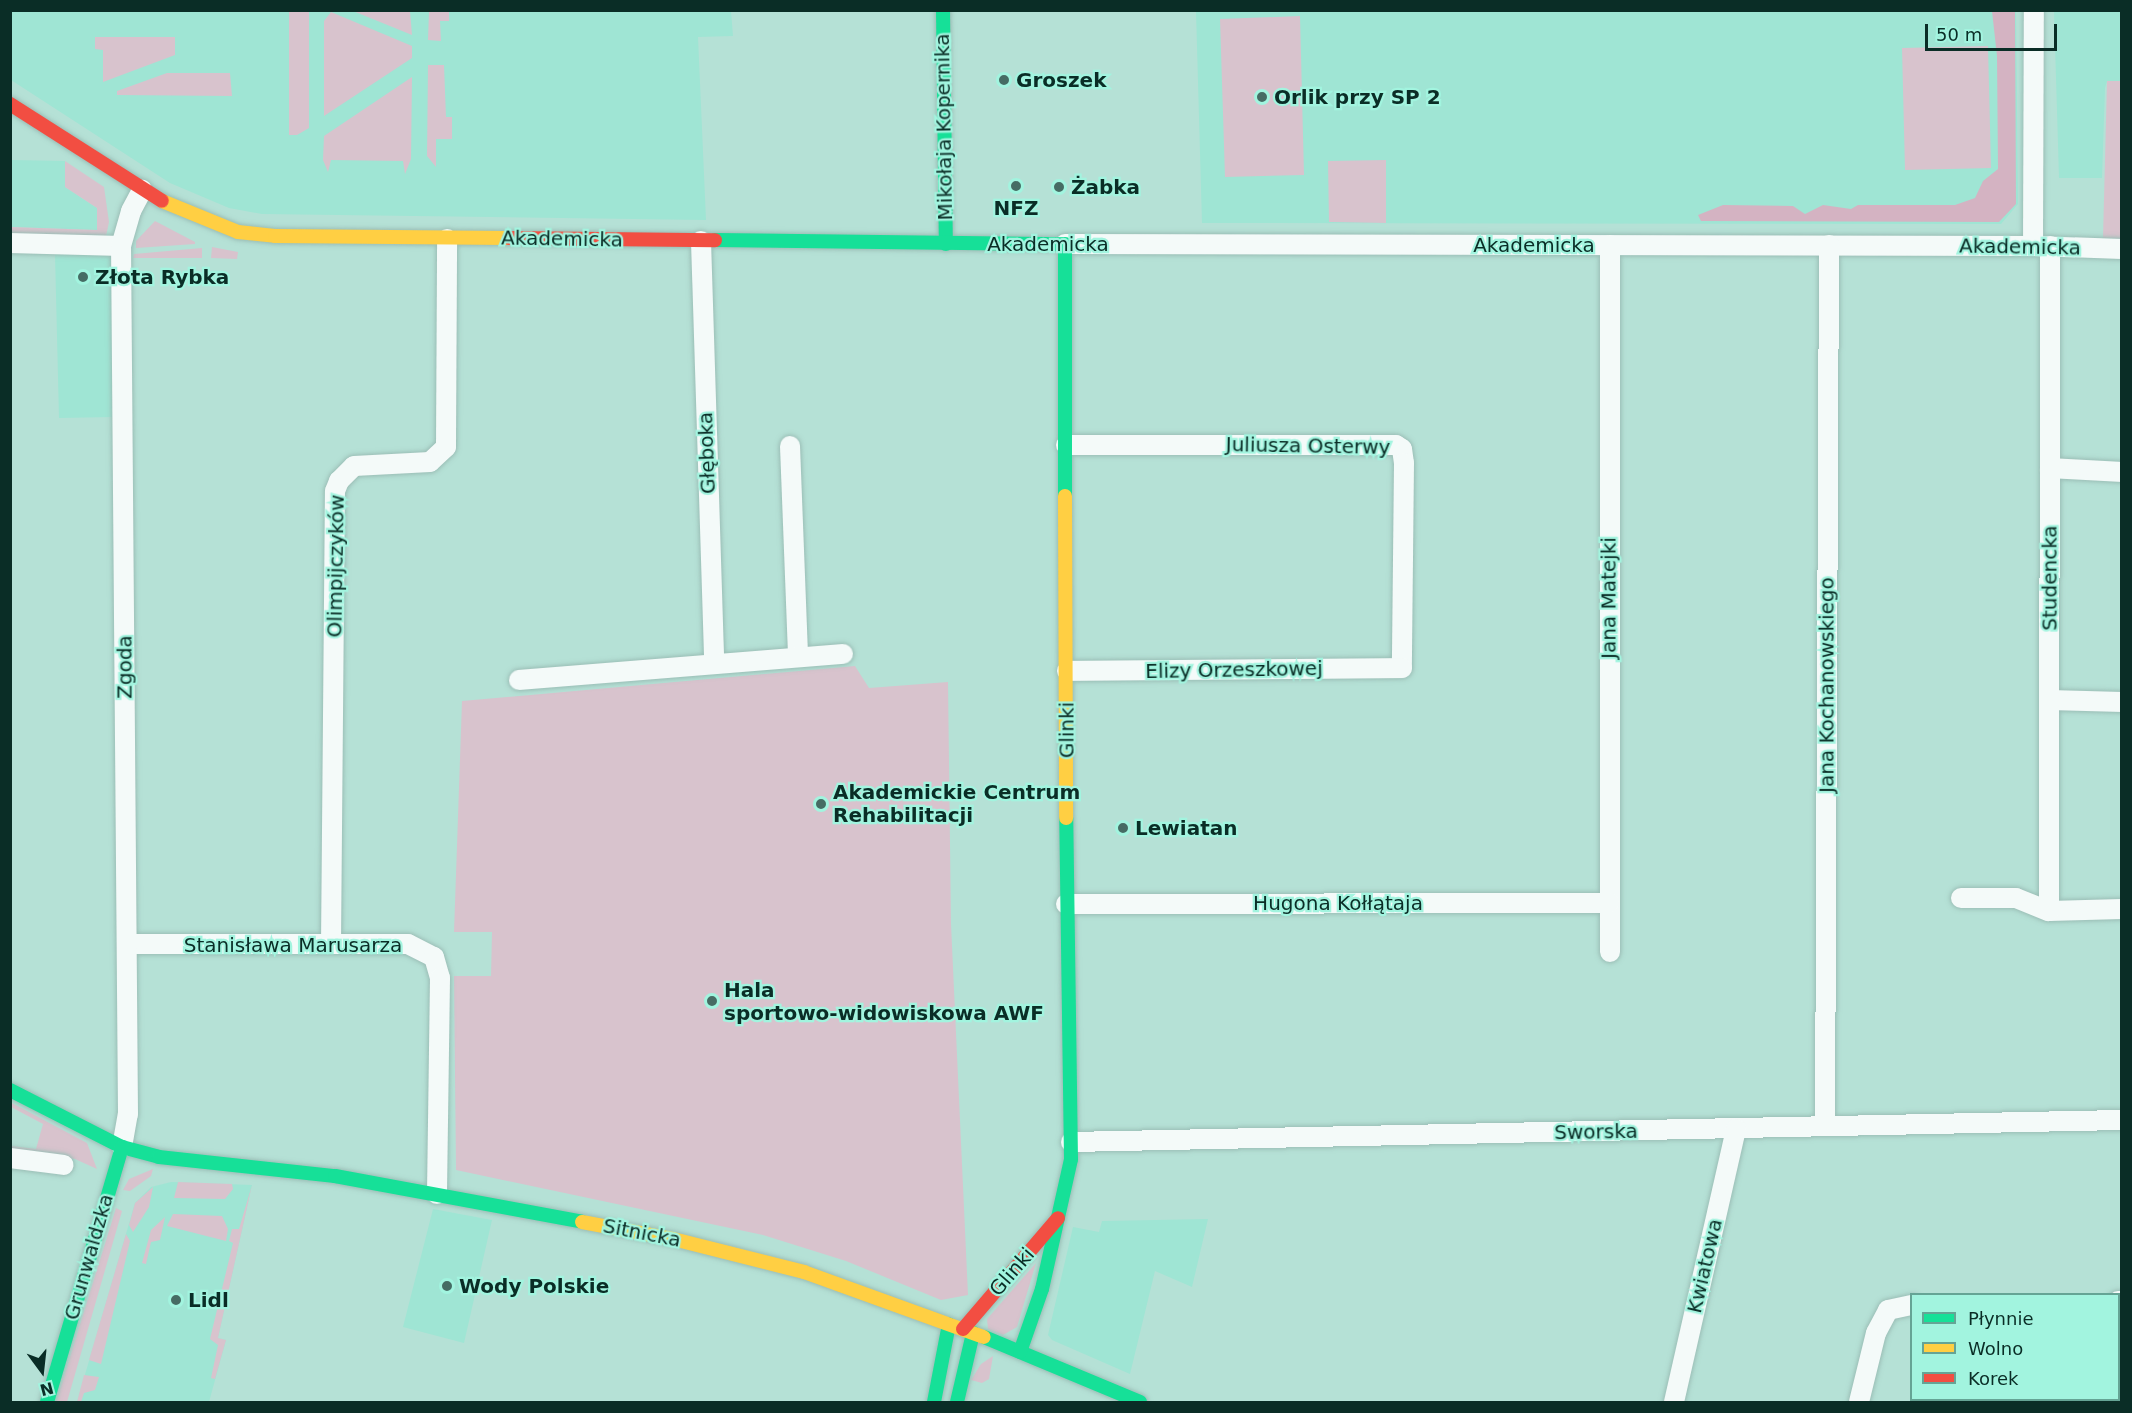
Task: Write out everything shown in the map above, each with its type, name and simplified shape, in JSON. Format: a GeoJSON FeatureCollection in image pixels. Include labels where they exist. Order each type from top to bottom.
{"type":"FeatureCollection","features":[{"type":"Feature","properties":{"kind":"street","name":"Mikołaja Kopernika"},"geometry":{"type":"LineString","coordinates":[[943,10],[946,244]]}},
{"type":"Feature","properties":{"kind":"street","name":"Studencka"},"geometry":{"type":"LineString","coordinates":[[2034,10],[2050,468],[2049,911]]}},
{"type":"Feature","properties":{"kind":"street","name":"Akademicka"},"geometry":{"type":"LineString","coordinates":[[10,104],[142,190],[199,221],[238,232],[275,237],[946,244],[1829,245],[2042,246],[2121,249]]}},
{"type":"Feature","properties":{"kind":"street","name":"Zgoda"},"geometry":{"type":"LineString","coordinates":[[122,1147],[128,1114],[121,246],[131,211],[142,190]]}},
{"type":"Feature","properties":{"kind":"street","name":"Olimpijczyków"},"geometry":{"type":"LineString","coordinates":[[331,944],[335,491],[339,481],[354,466],[430,462],[446,447],[447,239]]}},
{"type":"Feature","properties":{"kind":"street","name":"Głęboka"},"geometry":{"type":"LineString","coordinates":[[701,241],[714,664]]}},
{"type":"Feature","properties":{"kind":"street"},"geometry":{"type":"LineString","coordinates":[[10,243],[121,246]]}},
{"type":"Feature","properties":{"kind":"street","name":"Glinki"},"geometry":{"type":"LineString","coordinates":[[1020,1352],[1042,1289],[1061,1215],[1071,1142],[1066,904],[1065,244]]}},
{"type":"Feature","properties":{"kind":"street","name":"Jana Matejki"},"geometry":{"type":"LineString","coordinates":[[1610,245],[1610,952]]}},
{"type":"Feature","properties":{"kind":"street","name":"Jana Kochanowskiego"},"geometry":{"type":"LineString","coordinates":[[1825,1125],[1829,245]]}},
{"type":"Feature","properties":{"kind":"street","name":"Juliusza Osterwy"},"geometry":{"type":"LineString","coordinates":[[1066,445],[1396,445],[1402,449],[1404,463],[1402,668]]}},
{"type":"Feature","properties":{"kind":"street"},"geometry":{"type":"LineString","coordinates":[[790,446],[798,657]]}},
{"type":"Feature","properties":{"kind":"street"},"geometry":{"type":"LineString","coordinates":[[2050,468],[2121,472]]}},
{"type":"Feature","properties":{"kind":"street"},"geometry":{"type":"LineString","coordinates":[[519,680],[843,654]]}},
{"type":"Feature","properties":{"kind":"street","name":"Elizy Orzeszkowej"},"geometry":{"type":"LineString","coordinates":[[1066,671],[1402,668]]}},
{"type":"Feature","properties":{"kind":"street"},"geometry":{"type":"LineString","coordinates":[[2050,700],[2121,702]]}},
{"type":"Feature","properties":{"kind":"street"},"geometry":{"type":"LineString","coordinates":[[1961,898],[2016,898],[2049,911],[2121,909]]}},
{"type":"Feature","properties":{"kind":"street","name":"Hugona Kołłątaja"},"geometry":{"type":"LineString","coordinates":[[1066,904],[1609,903]]}},
{"type":"Feature","properties":{"kind":"street","name":"Stanisława Marusarza"},"geometry":{"type":"LineString","coordinates":[[127,944],[408,944],[434,957],[440,978],[437,1194]]}},
{"type":"Feature","properties":{"kind":"street","name":"Sitnicka"},"geometry":{"type":"LineString","coordinates":[[10,1090],[122,1147],[192,1163],[335,1176],[437,1194],[740,1255],[804,1272],[968,1331],[1140,1402]]}},
{"type":"Feature","properties":{"kind":"street","name":"Sworska"},"geometry":{"type":"LineString","coordinates":[[1071,1142],[2121,1120]]}},
{"type":"Feature","properties":{"kind":"street","name":"Kwiatowa"},"geometry":{"type":"LineString","coordinates":[[1674,1402],[1736,1129]]}},
{"type":"Feature","properties":{"kind":"street","name":"Grunwaldzka"},"geometry":{"type":"LineString","coordinates":[[47,1402],[122,1147]]}},
{"type":"Feature","properties":{"kind":"street"},"geometry":{"type":"LineString","coordinates":[[10,1158],[64,1165]]}},
{"type":"Feature","properties":{"kind":"street","name":"Glinki"},"geometry":{"type":"LineString","coordinates":[[968,1331],[1061,1215]]}},
{"type":"Feature","properties":{"kind":"street"},"geometry":{"type":"LineString","coordinates":[[1859,1402],[1876,1333],[1888,1310],[1910,1305]]}},
{"type":"Feature","properties":{"kind":"street"},"geometry":{"type":"LineString","coordinates":[[934,1402],[949,1324]]}},
{"type":"Feature","properties":{"kind":"street"},"geometry":{"type":"LineString","coordinates":[[957,1402],[968,1331]]}},
{"type":"Feature","properties":{"kind":"shaded area"},"geometry":{"type":"Polygon","coordinates":[[[10,11],[731,11],[733,36],[698,37],[706,220],[262,214],[229,208],[170,183],[11,80],[10,11]]]}},
{"type":"Feature","properties":{"kind":"shaded area"},"geometry":{"type":"Polygon","coordinates":[[[289,11],[309,11],[309,128],[297,135],[289,135],[289,11]]]}},
{"type":"Feature","properties":{"kind":"shaded area"},"geometry":{"type":"Polygon","coordinates":[[[353,11],[410,11],[412,35],[353,11]]]}},
{"type":"Feature","properties":{"kind":"shaded area"},"geometry":{"type":"Polygon","coordinates":[[[429,11],[449,11],[449,21],[440,21],[441,41],[428,40],[429,11]]]}},
{"type":"Feature","properties":{"kind":"shaded area"},"geometry":{"type":"Polygon","coordinates":[[[1196,11],[2016,11],[2018,204],[2001,224],[1202,223],[1196,11]]]}},
{"type":"Feature","properties":{"kind":"shaded area"},"geometry":{"type":"Polygon","coordinates":[[[1992,11],[2015,11],[2016,204],[1999,222],[1701,221],[1698,215],[1723,205],[1793,206],[1805,214],[1823,205],[1851,209],[1858,205],[1955,205],[1975,198],[1983,181],[1998,169],[1997,56],[1992,11]]]}},
{"type":"Feature","properties":{"kind":"shaded area"},"geometry":{"type":"Polygon","coordinates":[[[2054,11],[2121,11],[2121,81],[2107,81],[2105,88],[2102,178],[2059,178],[2054,11]]]}},
{"type":"Feature","properties":{"kind":"shaded area"},"geometry":{"type":"Polygon","coordinates":[[[331,12],[412,46],[412,58],[324,116],[324,21],[331,12]]]}},
{"type":"Feature","properties":{"kind":"shaded area","name":"Orlik przy SP 2"},"geometry":{"type":"Polygon","coordinates":[[[1300,16],[1304,175],[1225,177],[1220,19],[1300,16]]]}},
{"type":"Feature","properties":{"kind":"shaded area"},"geometry":{"type":"Polygon","coordinates":[[[95,37],[175,37],[175,55],[103,82],[103,50],[95,49],[95,37]]]}},
{"type":"Feature","properties":{"kind":"shaded area"},"geometry":{"type":"Polygon","coordinates":[[[1988,46],[1991,168],[1905,170],[1902,48],[1988,46]]]}},
{"type":"Feature","properties":{"kind":"shaded area"},"geometry":{"type":"Polygon","coordinates":[[[428,65],[444,65],[446,117],[452,117],[452,139],[436,139],[436,167],[427,156],[428,65]]]}},
{"type":"Feature","properties":{"kind":"shaded area"},"geometry":{"type":"Polygon","coordinates":[[[167,73],[230,73],[232,96],[117,95],[117,91],[167,73]]]}},
{"type":"Feature","properties":{"kind":"shaded area"},"geometry":{"type":"Polygon","coordinates":[[[412,77],[411,159],[405,174],[403,161],[331,160],[328,172],[323,160],[324,136],[412,77]]]}},
{"type":"Feature","properties":{"kind":"shaded area"},"geometry":{"type":"Polygon","coordinates":[[[2107,81],[2121,81],[2121,239],[2103,238],[2107,81]]]}},
{"type":"Feature","properties":{"kind":"shaded area"},"geometry":{"type":"Polygon","coordinates":[[[11,160],[65,161],[65,187],[97,208],[97,230],[11,227],[11,160]]]}},
{"type":"Feature","properties":{"kind":"shaded area"},"geometry":{"type":"Polygon","coordinates":[[[1386,160],[1386,223],[1329,222],[1328,161],[1386,160]]]}},
{"type":"Feature","properties":{"kind":"shaded area"},"geometry":{"type":"Polygon","coordinates":[[[65,161],[104,187],[109,222],[105,241],[99,235],[78,235],[70,241],[11,239],[11,227],[97,230],[97,208],[65,187],[65,161]]]}},
{"type":"Feature","properties":{"kind":"shaded area"},"geometry":{"type":"Polygon","coordinates":[[[155,221],[195,244],[136,248],[136,241],[155,221]]]}},
{"type":"Feature","properties":{"kind":"shaded area"},"geometry":{"type":"Polygon","coordinates":[[[212,247],[238,252],[237,259],[211,258],[212,247]]]}},
{"type":"Feature","properties":{"kind":"shaded area"},"geometry":{"type":"Polygon","coordinates":[[[202,248],[202,258],[133,258],[134,254],[202,248]]]}},
{"type":"Feature","properties":{"kind":"shaded area"},"geometry":{"type":"Polygon","coordinates":[[[55,254],[112,255],[113,417],[59,418],[55,254]]]}},
{"type":"Feature","properties":{"kind":"shaded area"},"geometry":{"type":"Polygon","coordinates":[[[855,666],[869,688],[948,682],[951,924],[968,1295],[941,1300],[846,1261],[763,1235],[456,1170],[454,976],[491,976],[492,932],[454,932],[462,701],[855,666]]]}},
{"type":"Feature","properties":{"kind":"shaded area"},"geometry":{"type":"Polygon","coordinates":[[[10,1102],[87,1143],[97,1169],[75,1159],[11,1152],[11,1146],[36,1149],[43,1124],[11,1107],[10,1102]]]}},
{"type":"Feature","properties":{"kind":"shaded area"},"geometry":{"type":"Polygon","coordinates":[[[153,1169],[151,1176],[130,1191],[123,1190],[129,1179],[153,1169]]]}},
{"type":"Feature","properties":{"kind":"shaded area"},"geometry":{"type":"Polygon","coordinates":[[[171,1182],[252,1185],[218,1338],[226,1340],[209,1402],[77,1402],[135,1203],[151,1187],[171,1182]]]}},
{"type":"Feature","properties":{"kind":"shaded area"},"geometry":{"type":"Polygon","coordinates":[[[178,1182],[232,1184],[233,1189],[225,1199],[174,1198],[178,1182]]]}},
{"type":"Feature","properties":{"kind":"shaded area"},"geometry":{"type":"Polygon","coordinates":[[[252,1185],[218,1338],[226,1340],[215,1379],[211,1378],[218,1345],[210,1339],[233,1243],[229,1241],[232,1229],[239,1229],[252,1185]]]}},
{"type":"Feature","properties":{"kind":"shaded area"},"geometry":{"type":"Polygon","coordinates":[[[153,1187],[149,1207],[133,1232],[129,1225],[135,1203],[153,1187]]]}},
{"type":"Feature","properties":{"kind":"shaded area"},"geometry":{"type":"Polygon","coordinates":[[[116,1208],[122,1211],[67,1402],[56,1402],[116,1208]]]}},
{"type":"Feature","properties":{"kind":"shaded area"},"geometry":{"type":"Polygon","coordinates":[[[433,1209],[492,1220],[464,1343],[403,1327],[433,1209]]]}},
{"type":"Feature","properties":{"kind":"shaded area"},"geometry":{"type":"Polygon","coordinates":[[[173,1214],[222,1216],[228,1229],[226,1241],[167,1226],[173,1214]]]}},
{"type":"Feature","properties":{"kind":"shaded area"},"geometry":{"type":"Polygon","coordinates":[[[165,1217],[160,1240],[151,1242],[146,1264],[142,1263],[151,1230],[165,1217]]]}},
{"type":"Feature","properties":{"kind":"shaded area"},"geometry":{"type":"Polygon","coordinates":[[[1208,1219],[1192,1287],[1155,1271],[1130,1374],[1052,1340],[1048,1335],[1073,1227],[1099,1232],[1102,1221],[1208,1219]]]}},
{"type":"Feature","properties":{"kind":"shaded area"},"geometry":{"type":"Polygon","coordinates":[[[126,1234],[130,1241],[101,1364],[89,1360],[126,1234]]]}},
{"type":"Feature","properties":{"kind":"shaded area"},"geometry":{"type":"Polygon","coordinates":[[[1036,1263],[1017,1327],[1003,1335],[988,1329],[987,1319],[1036,1263]]]}},
{"type":"Feature","properties":{"kind":"shaded area"},"geometry":{"type":"Polygon","coordinates":[[[2120,1312],[2122,1312],[2121,1402],[2093,1401],[2120,1401],[2120,1312]]]}},
{"type":"Feature","properties":{"kind":"shaded area"},"geometry":{"type":"Polygon","coordinates":[[[993,1356],[989,1379],[982,1383],[971,1380],[981,1364],[993,1356]]]}},
{"type":"Feature","properties":{"kind":"shaded area"},"geometry":{"type":"Polygon","coordinates":[[[84,1375],[99,1377],[95,1390],[84,1393],[81,1402],[77,1402],[84,1375]]]}},
{"type":"Feature","properties":{"kind":"traffic: fast"},"geometry":{"type":"LineString","coordinates":[[943,10],[946,244]]}},
{"type":"Feature","properties":{"kind":"traffic: fast"},"geometry":{"type":"LineString","coordinates":[[715,240],[1065,244],[1065,496]]}},
{"type":"Feature","properties":{"kind":"traffic: fast"},"geometry":{"type":"LineString","coordinates":[[1020,1352],[1042,1289],[1071,1159],[1066,818]]}},
{"type":"Feature","properties":{"kind":"traffic: fast"},"geometry":{"type":"LineString","coordinates":[[10,1090],[122,1147],[159,1157],[335,1176],[582,1222]]}},
{"type":"Feature","properties":{"kind":"traffic: fast"},"geometry":{"type":"LineString","coordinates":[[47,1402],[122,1147]]}},
{"type":"Feature","properties":{"kind":"traffic: fast"},"geometry":{"type":"LineString","coordinates":[[934,1402],[949,1324]]}},
{"type":"Feature","properties":{"kind":"traffic: fast"},"geometry":{"type":"LineString","coordinates":[[957,1402],[973,1333]]}},
{"type":"Feature","properties":{"kind":"traffic: fast"},"geometry":{"type":"LineString","coordinates":[[984,1337],[1140,1402]]}},
{"type":"Feature","properties":{"kind":"traffic: slow"},"geometry":{"type":"LineString","coordinates":[[162,201],[238,232],[275,236],[509,238]]}},
{"type":"Feature","properties":{"kind":"traffic: slow"},"geometry":{"type":"LineString","coordinates":[[1065,496],[1066,818]]}},
{"type":"Feature","properties":{"kind":"traffic: slow"},"geometry":{"type":"LineString","coordinates":[[582,1222],[673,1239],[804,1272],[984,1337]]}},
{"type":"Feature","properties":{"kind":"traffic: jam"},"geometry":{"type":"LineString","coordinates":[[10,104],[162,201]]}},
{"type":"Feature","properties":{"kind":"traffic: jam"},"geometry":{"type":"LineString","coordinates":[[509,238],[715,240]]}},
{"type":"Feature","properties":{"kind":"traffic: jam"},"geometry":{"type":"LineString","coordinates":[[963,1329],[1058,1218]]}},
{"type":"Feature","properties":{"kind":"place","name":"Groszek"},"geometry":{"type":"Point","coordinates":[1004,80]}},
{"type":"Feature","properties":{"kind":"place","name":"Orlik przy SP 2"},"geometry":{"type":"Point","coordinates":[1262,97]}},
{"type":"Feature","properties":{"kind":"place","name":"NFZ"},"geometry":{"type":"Point","coordinates":[1016,186]}},
{"type":"Feature","properties":{"kind":"place","name":"Żabka"},"geometry":{"type":"Point","coordinates":[1059,187]}},
{"type":"Feature","properties":{"kind":"place","name":"Złota Rybka"},"geometry":{"type":"Point","coordinates":[83,277]}},
{"type":"Feature","properties":{"kind":"place","name":"Akademickie Centrum Rehabilitacji"},"geometry":{"type":"Point","coordinates":[821,804]}},
{"type":"Feature","properties":{"kind":"place","name":"Lewiatan"},"geometry":{"type":"Point","coordinates":[1123,828]}},
{"type":"Feature","properties":{"kind":"place","name":"Hala sportowo-widowiskowa AWF"},"geometry":{"type":"Point","coordinates":[712,1001]}},
{"type":"Feature","properties":{"kind":"place","name":"Wody Polskie"},"geometry":{"type":"Point","coordinates":[447,1286]}},
{"type":"Feature","properties":{"kind":"place","name":"Lidl"},"geometry":{"type":"Point","coordinates":[176,1300]}}]}
